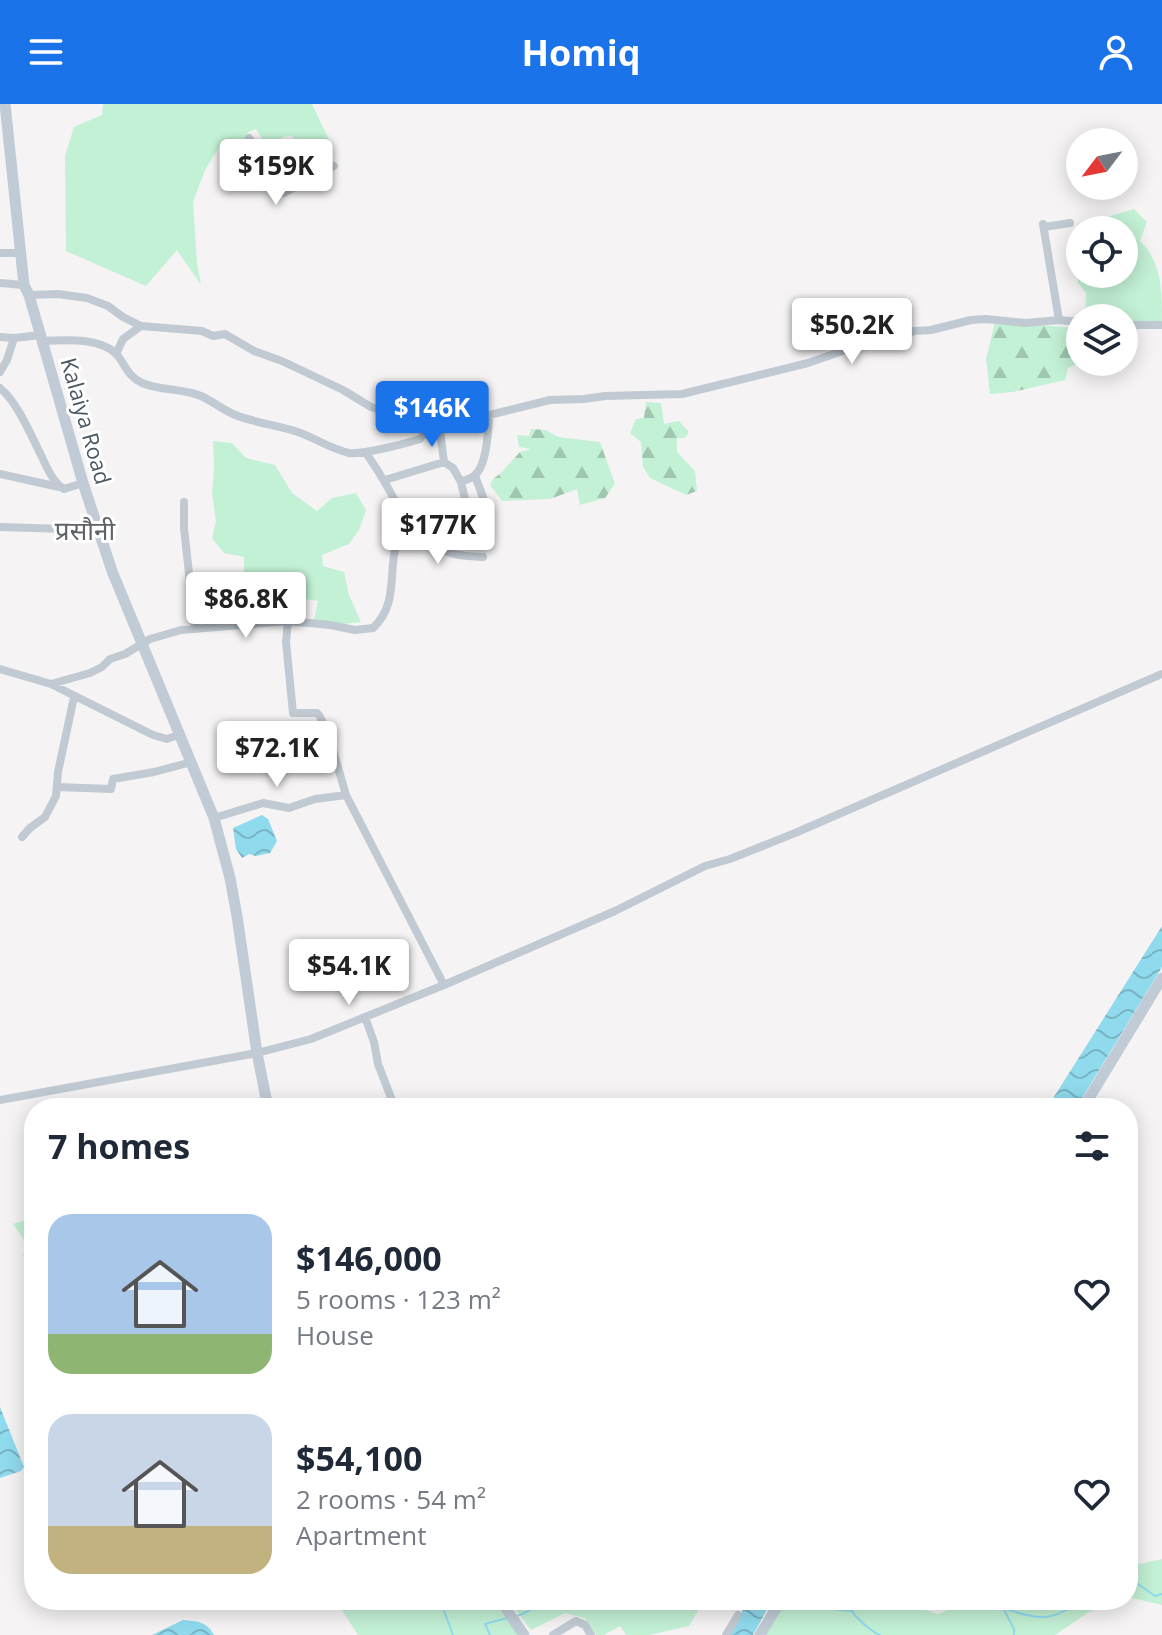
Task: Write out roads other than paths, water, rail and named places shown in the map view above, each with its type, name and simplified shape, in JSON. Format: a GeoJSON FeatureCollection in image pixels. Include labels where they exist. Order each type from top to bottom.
{"type":"FeatureCollection","features":[{"type":"Feature","properties":{"kind":"main road","name":"Kalaiya Road"},"geometry":{"type":"LineString","coordinates":[[5,104],[27,290],[112,571],[214,818],[235,903],[266,1098]]}},
{"type":"Feature","properties":{"kind":"main road"},"geometry":{"type":"LineString","coordinates":[[1089,1098],[1162,978]]}},
{"type":"Feature","properties":{"kind":"main road"},"geometry":{"type":"LineString","coordinates":[[507,1610],[524,1634]]}},
{"type":"Feature","properties":{"kind":"main road"},"geometry":{"type":"LineString","coordinates":[[760,1635],[775,1610]]}},
{"type":"Feature","properties":{"kind":"street"},"geometry":{"type":"LineString","coordinates":[[249,138],[284,193],[334,166]]}},
{"type":"Feature","properties":{"kind":"street"},"geometry":{"type":"LineString","coordinates":[[1059,320],[1043,225],[1066,223]]}},
{"type":"Feature","properties":{"kind":"street"},"geometry":{"type":"LineString","coordinates":[[0,253],[21,253]]}},
{"type":"Feature","properties":{"kind":"street"},"geometry":{"type":"LineString","coordinates":[[0,283],[87,298],[108,306],[141,326],[202,331],[213,336],[225,334],[254,351],[282,361],[371,407],[391,414],[477,418],[550,400],[682,394],[808,363],[860,345],[971,320],[1026,323],[1066,321]]}},
{"type":"Feature","properties":{"kind":"street"},"geometry":{"type":"LineString","coordinates":[[1138,325],[1162,325]]}},
{"type":"Feature","properties":{"kind":"street"},"geometry":{"type":"LineString","coordinates":[[116,354],[123,339],[141,326]]}},
{"type":"Feature","properties":{"kind":"street"},"geometry":{"type":"LineString","coordinates":[[0,337],[94,343],[116,354],[130,375],[139,382],[199,395],[233,414],[296,431],[348,453],[366,453],[420,439],[425,432],[423,416]]}},
{"type":"Feature","properties":{"kind":"street"},"geometry":{"type":"LineString","coordinates":[[0,372],[14,338]]}},
{"type":"Feature","properties":{"kind":"street"},"geometry":{"type":"LineString","coordinates":[[0,388],[6,393],[60,487]]}},
{"type":"Feature","properties":{"kind":"street"},"geometry":{"type":"LineString","coordinates":[[438,416],[444,462],[453,468],[461,482],[467,539]]}},
{"type":"Feature","properties":{"kind":"street"},"geometry":{"type":"LineString","coordinates":[[467,529],[478,525],[486,505],[475,476],[486,450],[489,416]]}},
{"type":"Feature","properties":{"kind":"street"},"geometry":{"type":"LineString","coordinates":[[51,684],[90,673],[110,659],[167,633],[195,628],[288,621],[355,630],[373,628],[387,613],[391,600],[394,551],[405,524],[385,480],[366,453]]}},
{"type":"Feature","properties":{"kind":"street"},"geometry":{"type":"LineString","coordinates":[[385,480],[444,462]]}},
{"type":"Feature","properties":{"kind":"street"},"geometry":{"type":"LineString","coordinates":[[0,474],[64,489],[83,483]]}},
{"type":"Feature","properties":{"kind":"street"},"geometry":{"type":"LineString","coordinates":[[461,482],[475,476]]}},
{"type":"Feature","properties":{"kind":"street"},"geometry":{"type":"LineString","coordinates":[[184,502],[195,628]]}},
{"type":"Feature","properties":{"kind":"street"},"geometry":{"type":"LineString","coordinates":[[430,507],[444,542],[440,550]]}},
{"type":"Feature","properties":{"kind":"street"},"geometry":{"type":"LineString","coordinates":[[405,524],[417,528],[440,550],[454,555],[483,557]]}},
{"type":"Feature","properties":{"kind":"street"},"geometry":{"type":"LineString","coordinates":[[0,527],[99,530]]}},
{"type":"Feature","properties":{"kind":"street"},"geometry":{"type":"LineString","coordinates":[[288,621],[286,642],[293,713],[319,715],[328,733],[346,795],[444,985]]}},
{"type":"Feature","properties":{"kind":"street"},"geometry":{"type":"LineString","coordinates":[[0,669],[51,684],[153,735],[167,739],[181,734]]}},
{"type":"Feature","properties":{"kind":"street"},"geometry":{"type":"LineString","coordinates":[[0,1100],[257,1053],[311,1039],[615,911],[705,866],[795,833],[1162,674]]}},
{"type":"Feature","properties":{"kind":"street"},"geometry":{"type":"LineString","coordinates":[[22,837],[45,817],[56,796],[74,697]]}},
{"type":"Feature","properties":{"kind":"street"},"geometry":{"type":"LineString","coordinates":[[57,787],[111,789],[113,779],[192,762]]}},
{"type":"Feature","properties":{"kind":"street"},"geometry":{"type":"LineString","coordinates":[[214,818],[263,803],[289,808],[315,799],[346,795]]}},
{"type":"Feature","properties":{"kind":"street"},"geometry":{"type":"LineString","coordinates":[[365,1017],[391,1098]]}},
{"type":"Feature","properties":{"kind":"street"},"geometry":{"type":"LineString","coordinates":[[726,1635],[738,1615]]}},
{"type":"Feature","properties":{"kind":"street"},"geometry":{"type":"LineString","coordinates":[[553,1635],[576,1621],[585,1625],[591,1635]]}},
{"type":"Feature","properties":{"kind":"water"},"geometry":{"type":"Polygon","coordinates":[[[262,815],[268,819],[277,841],[270,853],[249,854],[242,858],[236,849],[233,828],[262,815]]]}},
{"type":"Feature","properties":{"kind":"water"},"geometry":{"type":"Polygon","coordinates":[[[1162,926],[1162,967],[1082,1098],[1053,1098],[1162,926]]]}},
{"type":"Feature","properties":{"kind":"water"},"geometry":{"type":"Polygon","coordinates":[[[0,1407],[24,1467],[0,1478],[0,1407]]]}},
{"type":"Feature","properties":{"kind":"water"},"geometry":{"type":"Polygon","coordinates":[[[743,1610],[767,1610],[753,1635],[730,1635],[743,1610]]]}},
{"type":"Feature","properties":{"kind":"water"},"geometry":{"type":"Polygon","coordinates":[[[183,1620],[201,1623],[214,1635],[152,1635],[183,1620]]]}},
{"type":"Feature","properties":{"kind":"waterway"},"geometry":{"type":"LineString","coordinates":[[1138,1584],[1155,1596],[1162,1594]]}},
{"type":"Feature","properties":{"kind":"waterway"},"geometry":{"type":"LineString","coordinates":[[444,1610],[453,1635]]}},
{"type":"Feature","properties":{"kind":"waterway"},"geometry":{"type":"LineString","coordinates":[[517,1616],[530,1610]]}},
{"type":"Feature","properties":{"kind":"waterway"},"geometry":{"type":"LineString","coordinates":[[843,1610],[852,1611],[880,1635]]}},
{"type":"Feature","properties":{"kind":"waterway"},"geometry":{"type":"LineString","coordinates":[[1004,1610],[1014,1635]]}},
{"type":"Feature","properties":{"kind":"waterway"},"geometry":{"type":"LineString","coordinates":[[1010,1610],[1036,1617],[1053,1616],[1066,1610]]}},
{"type":"Feature","properties":{"kind":"waterway"},"geometry":{"type":"LineString","coordinates":[[490,1635],[485,1624],[507,1618]]}},
{"type":"Feature","properties":{"kind":"district","name":"प्रसौनी"},"geometry":{"type":"Point","coordinates":[85,531]}}]}
